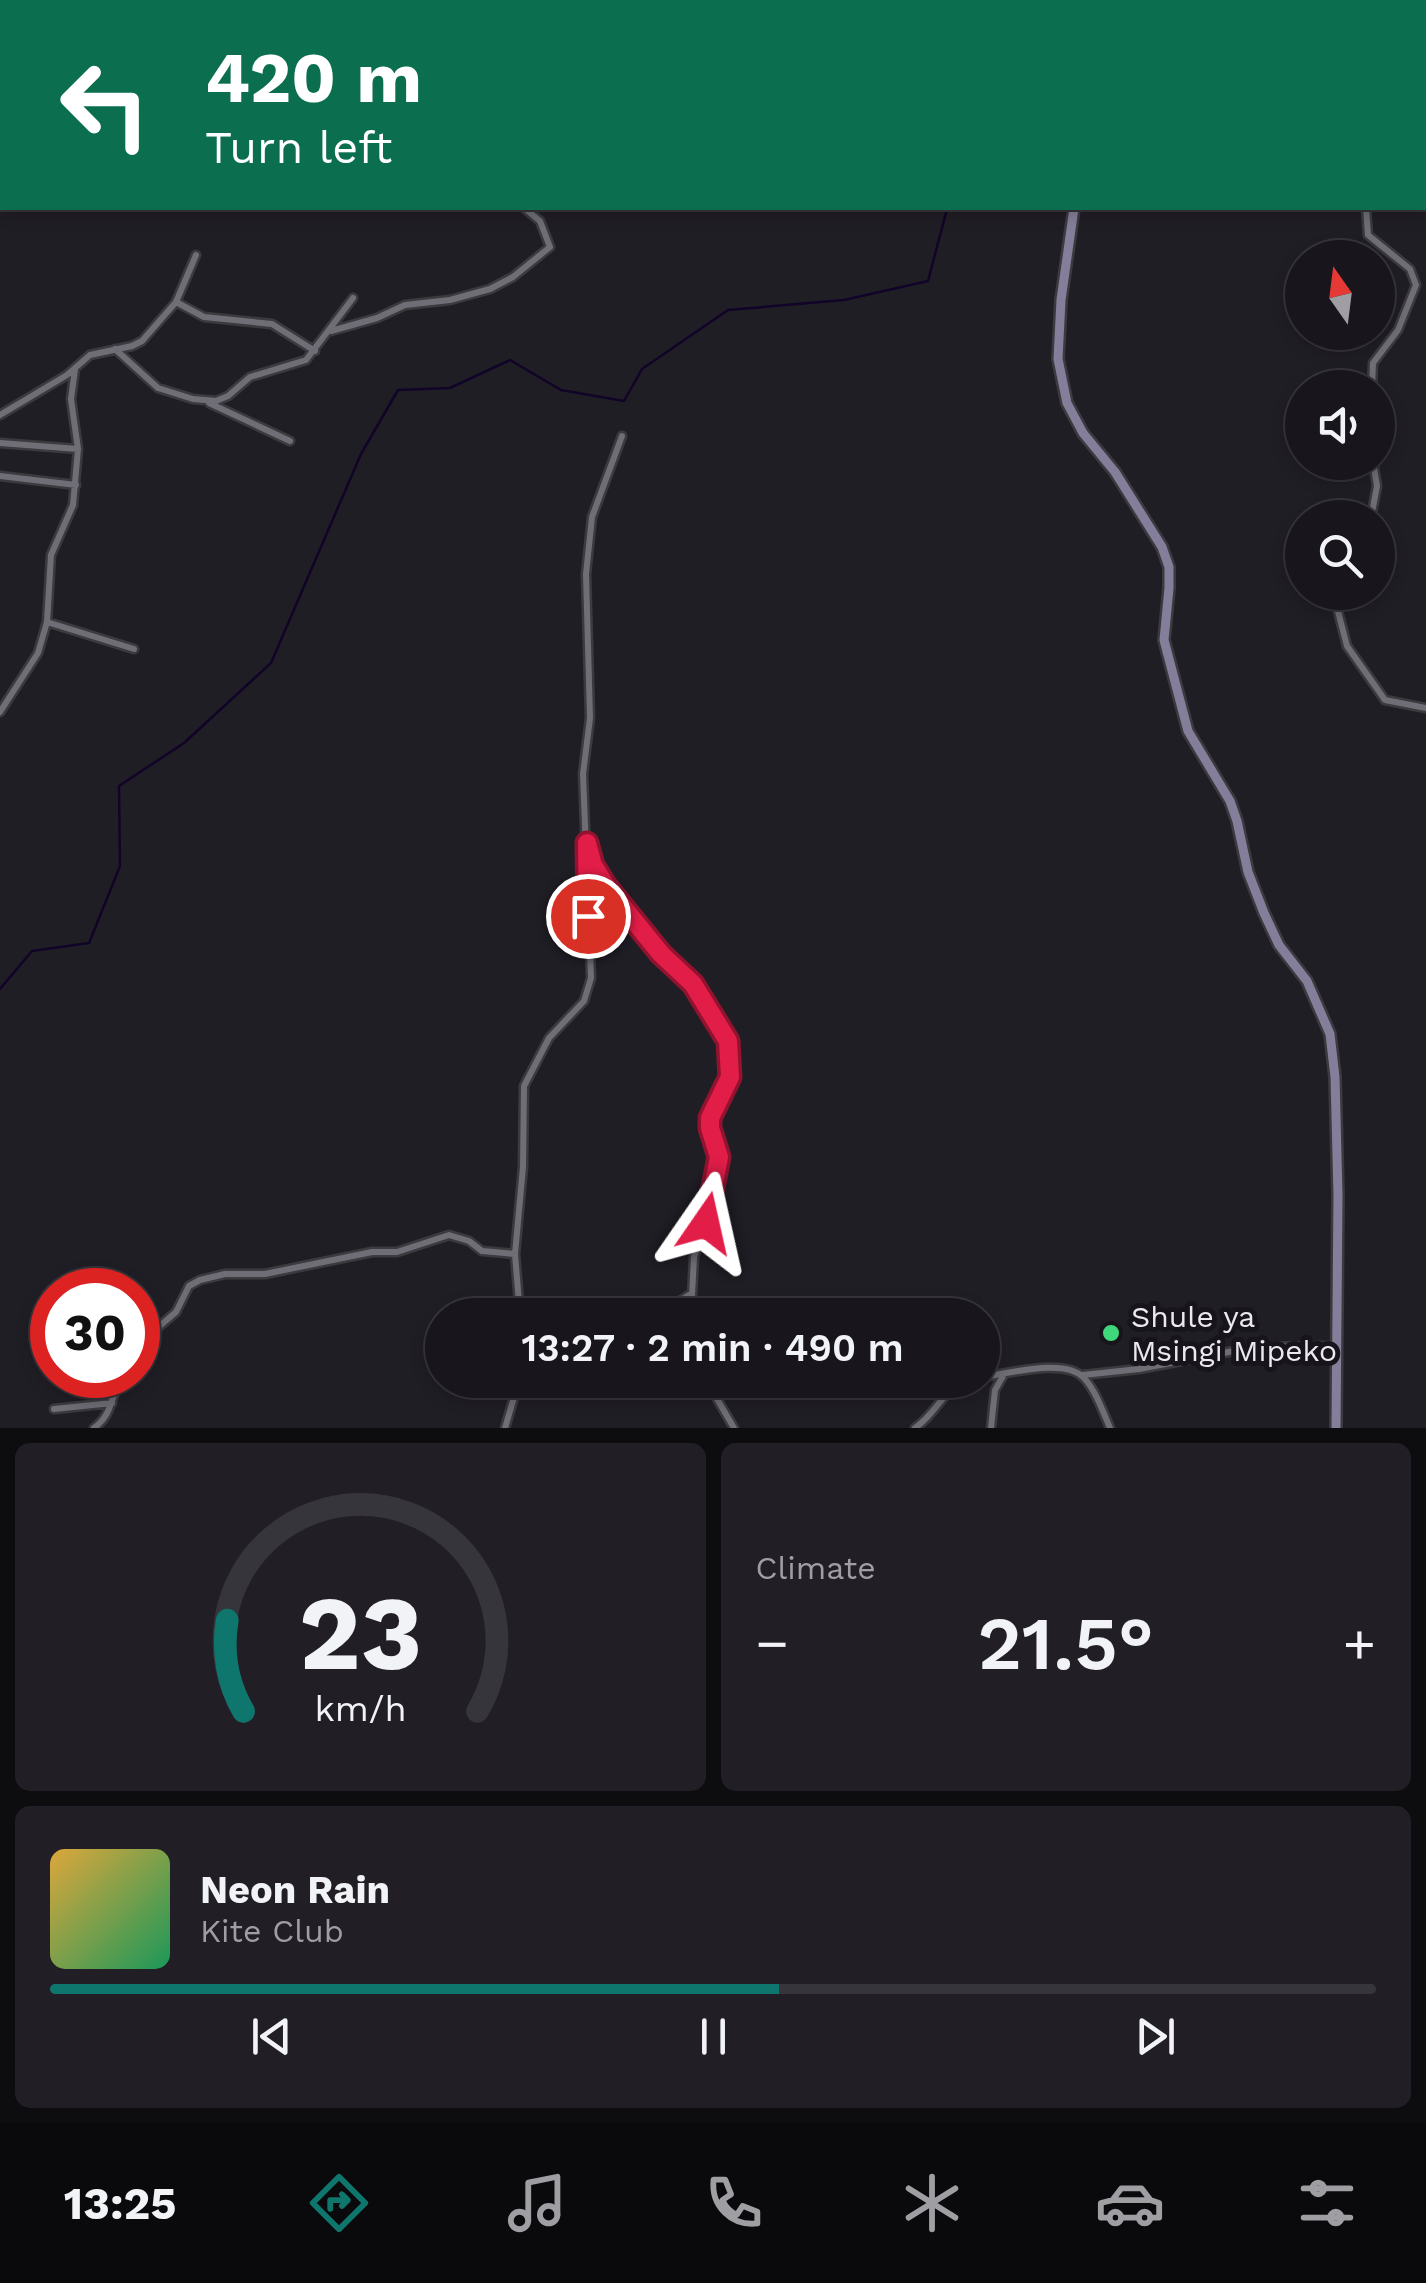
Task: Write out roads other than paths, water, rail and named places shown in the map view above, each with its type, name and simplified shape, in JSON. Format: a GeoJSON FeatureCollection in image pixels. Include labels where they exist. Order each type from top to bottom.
{"type":"FeatureCollection","features":[{"type":"Feature","properties":{"kind":"street"},"geometry":{"type":"LineString","coordinates":[[329,332],[405,305],[468,296],[513,278],[550,247],[540,221],[526,210]]}},
{"type":"Feature","properties":{"kind":"street"},"geometry":{"type":"LineString","coordinates":[[1074,210],[1061,300],[1058,358],[1067,403],[1082,433],[1114,472],[1162,547],[1169,588],[1164,640],[1184,719],[1238,820],[1248,872],[1279,946],[1307,981],[1330,1034],[1336,1116],[1336,1428]]}},
{"type":"Feature","properties":{"kind":"street"},"geometry":{"type":"LineString","coordinates":[[1366,210],[1368,235],[1410,269],[1416,285],[1398,330],[1373,363],[1373,370]]}},
{"type":"Feature","properties":{"kind":"street"},"geometry":{"type":"LineString","coordinates":[[0,415],[67,375],[90,355],[142,340],[176,302],[196,254]]}},
{"type":"Feature","properties":{"kind":"street"},"geometry":{"type":"LineString","coordinates":[[208,402],[228,396],[250,377],[291,367],[315,351],[353,298]]}},
{"type":"Feature","properties":{"kind":"street"},"geometry":{"type":"LineString","coordinates":[[176,302],[204,317],[272,324],[315,351]]}},
{"type":"Feature","properties":{"kind":"street"},"geometry":{"type":"LineString","coordinates":[[115,349],[158,388],[208,402],[290,440]]}},
{"type":"Feature","properties":{"kind":"street"},"geometry":{"type":"LineString","coordinates":[[0,712],[29,671],[47,622],[51,555],[73,506],[78,449],[72,413],[75,369]]}},
{"type":"Feature","properties":{"kind":"street"},"geometry":{"type":"LineString","coordinates":[[67,375],[72,385]]}},
{"type":"Feature","properties":{"kind":"street"},"geometry":{"type":"LineString","coordinates":[[518,1298],[514,1254],[523,1167],[524,1086],[549,1038],[579,1009],[589,992],[583,774],[590,718],[588,536],[601,488],[622,436]]}},
{"type":"Feature","properties":{"kind":"street"},"geometry":{"type":"LineString","coordinates":[[0,443],[78,449]]}},
{"type":"Feature","properties":{"kind":"street"},"geometry":{"type":"LineString","coordinates":[[0,476],[76,485]]}},
{"type":"Feature","properties":{"kind":"street"},"geometry":{"type":"LineString","coordinates":[[1338,610],[1347,646],[1385,700],[1426,708]]}},
{"type":"Feature","properties":{"kind":"street"},"geometry":{"type":"LineString","coordinates":[[47,622],[134,649]]}},
{"type":"Feature","properties":{"kind":"street"},"geometry":{"type":"LineString","coordinates":[[587,843],[593,865],[605,885],[661,954],[693,984],[723,1030],[731,1051],[730,1077],[710,1118],[718,1167],[694,1256],[690,1298]]}},
{"type":"Feature","properties":{"kind":"street"},"geometry":{"type":"LineString","coordinates":[[160,1326],[176,1312],[189,1286],[225,1274],[265,1274],[372,1252],[397,1252],[449,1235],[468,1241],[482,1252],[514,1254]]}},
{"type":"Feature","properties":{"kind":"street"},"geometry":{"type":"LineString","coordinates":[[684,1298],[690,1294]]}},
{"type":"Feature","properties":{"kind":"street"},"geometry":{"type":"LineString","coordinates":[[1000,1375],[1053,1368],[1083,1375],[1139,1369],[1255,1347],[1337,1346]]}},
{"type":"Feature","properties":{"kind":"street"},"geometry":{"type":"LineString","coordinates":[[991,1428],[995,1390],[1004,1374]]}},
{"type":"Feature","properties":{"kind":"street"},"geometry":{"type":"LineString","coordinates":[[1083,1375],[1110,1428]]}},
{"type":"Feature","properties":{"kind":"street"},"geometry":{"type":"LineString","coordinates":[[94,1428],[108,1416],[113,1398]]}},
{"type":"Feature","properties":{"kind":"street"},"geometry":{"type":"LineString","coordinates":[[504,1428],[513,1398]]}},
{"type":"Feature","properties":{"kind":"street"},"geometry":{"type":"LineString","coordinates":[[716,1398],[734,1428]]}},
{"type":"Feature","properties":{"kind":"street"},"geometry":{"type":"LineString","coordinates":[[916,1428],[933,1416],[946,1398]]}},
{"type":"Feature","properties":{"kind":"street"},"geometry":{"type":"LineString","coordinates":[[54,1408],[112,1403]]}},
{"type":"Feature","properties":{"kind":"waterway"},"geometry":{"type":"LineString","coordinates":[[0,989],[32,951],[89,943],[120,866],[119,786],[184,743],[271,663],[361,454],[398,390],[450,388],[510,360],[561,390],[624,401],[642,369],[728,310],[844,300],[928,281],[947,210]]}},
{"type":"Feature","properties":{"kind":"place","name":"Shule ya Msingi Mipeko"},"geometry":{"type":"Point","coordinates":[1111,1333]}}]}
